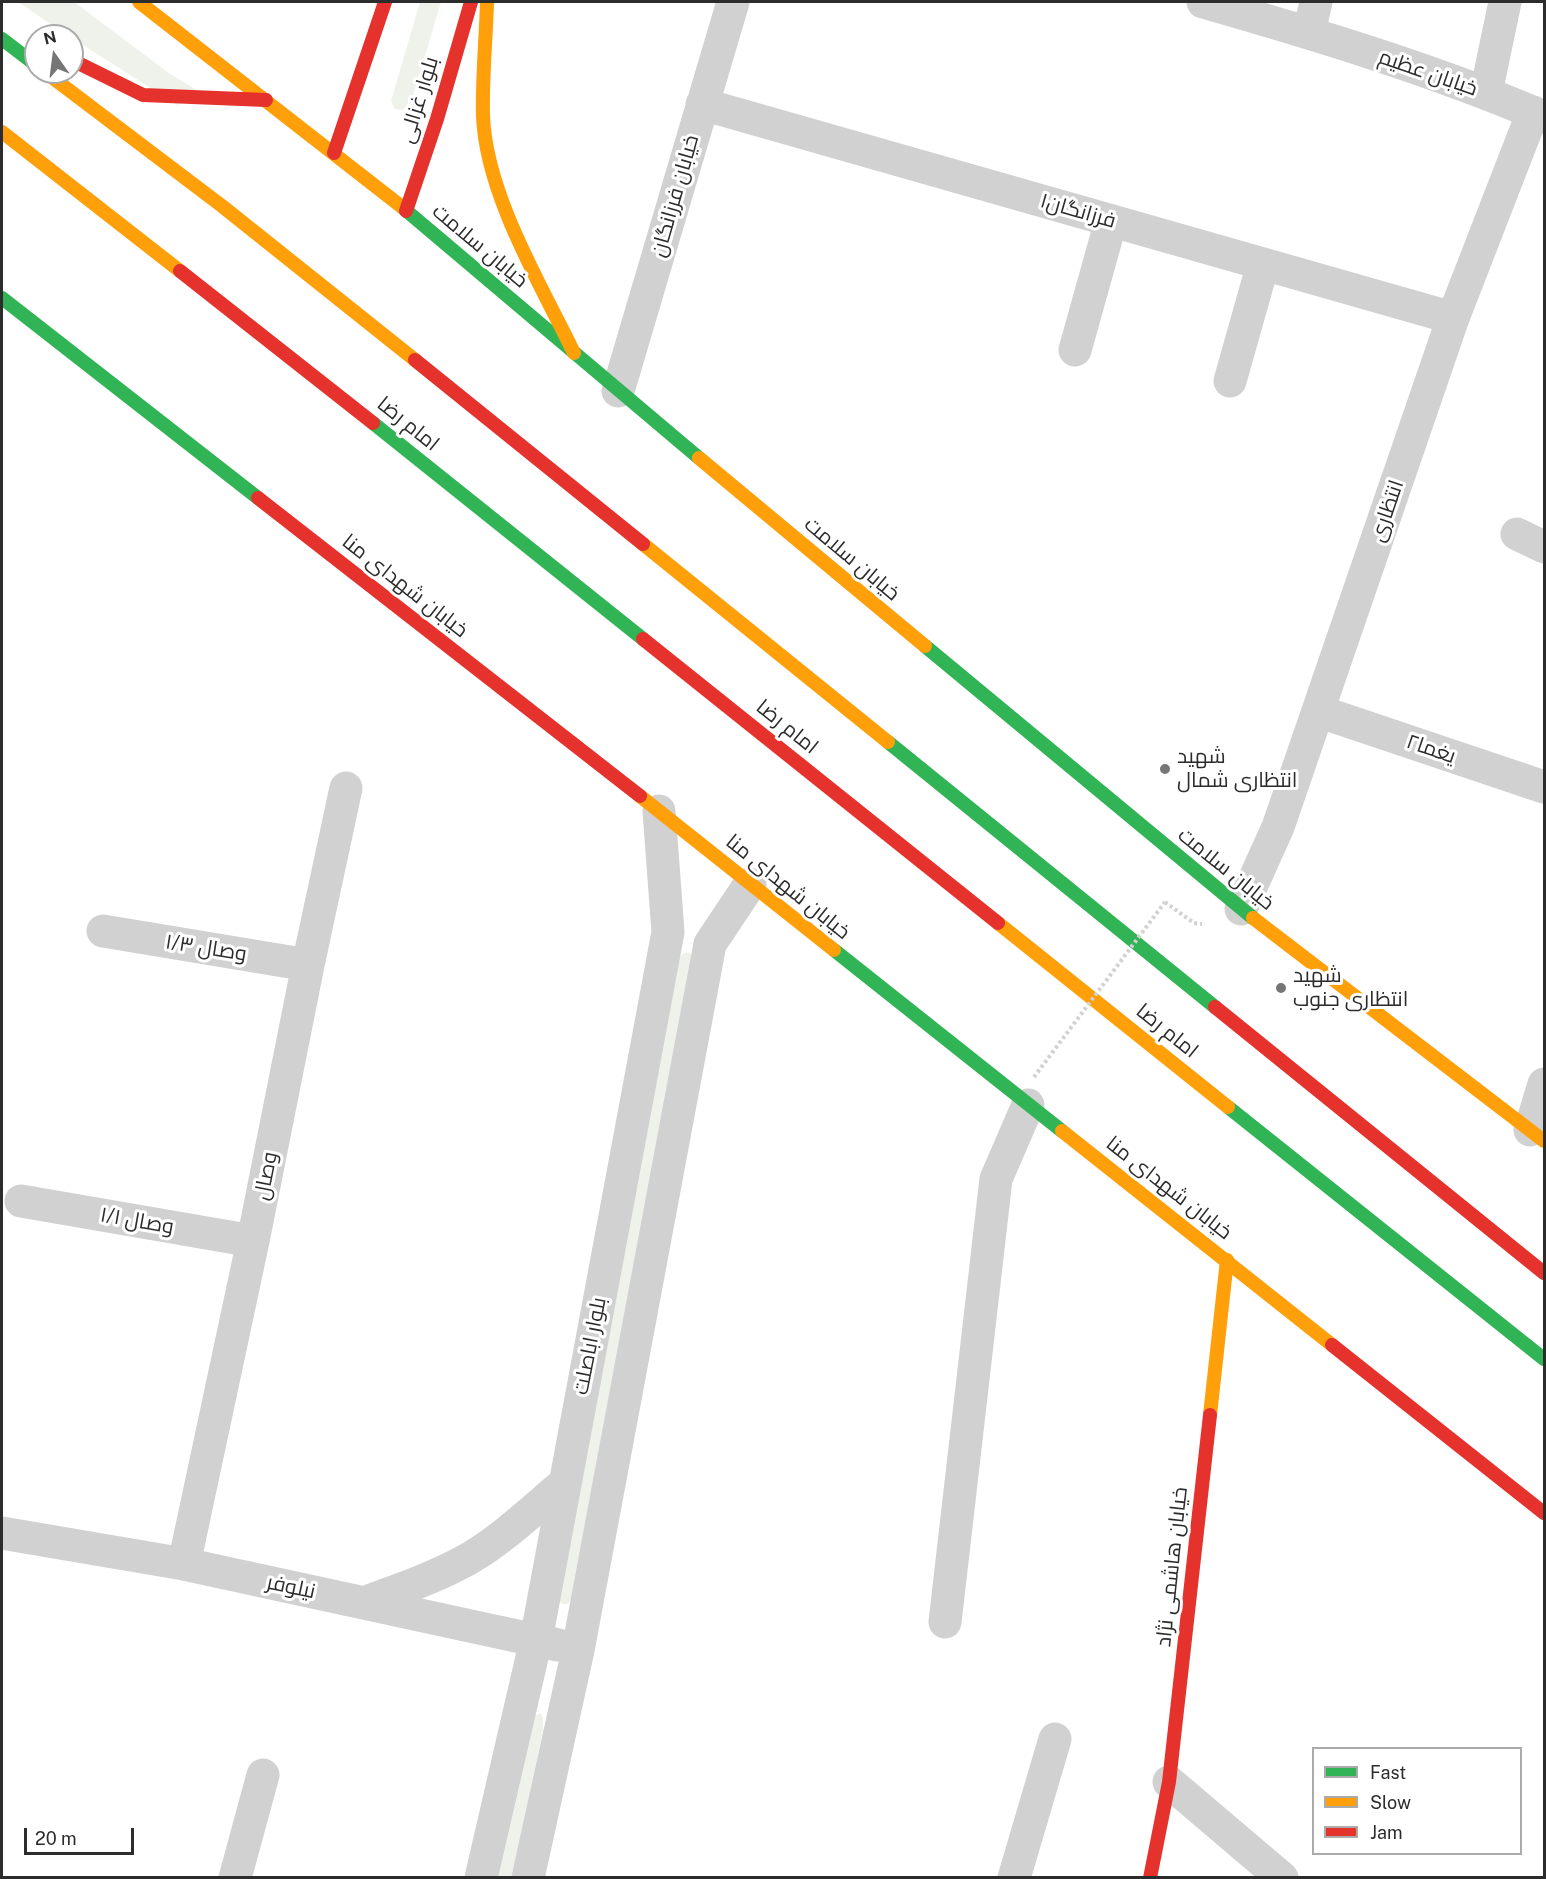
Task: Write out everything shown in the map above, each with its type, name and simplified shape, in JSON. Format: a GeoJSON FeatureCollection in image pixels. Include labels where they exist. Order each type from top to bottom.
{"type":"FeatureCollection","features":[{"type":"Feature","properties":{"kind":"main road","name":"خیابان سلامت"},"geometry":{"type":"LineString","coordinates":[[139,2],[406,211],[618,391],[1241,909],[1537,1136]]}},
{"type":"Feature","properties":{"kind":"main road"},"geometry":{"type":"LineString","coordinates":[[334,153],[385,2]]}},
{"type":"Feature","properties":{"kind":"main road","name":"بلوار غزالی"},"geometry":{"type":"LineString","coordinates":[[406,211],[437,119],[471,2]]}},
{"type":"Feature","properties":{"kind":"main road"},"geometry":{"type":"LineString","coordinates":[[487,2],[483,117],[491,168],[514,229],[574,353]]}},
{"type":"Feature","properties":{"kind":"main road"},"geometry":{"type":"LineString","coordinates":[[2,39],[24,56]]}},
{"type":"Feature","properties":{"kind":"main road"},"geometry":{"type":"LineString","coordinates":[[84,66],[143,94],[266,100]]}},
{"type":"Feature","properties":{"kind":"main road"},"geometry":{"type":"LineString","coordinates":[[61,84],[222,206],[401,348],[1545,1273]]}},
{"type":"Feature","properties":{"kind":"main road","name":"امام رضا"},"geometry":{"type":"LineString","coordinates":[[2,132],[261,334],[1545,1359]]}},
{"type":"Feature","properties":{"kind":"main road","name":"خیابان شهدای منا"},"geometry":{"type":"LineString","coordinates":[[2,298],[750,884],[1031,1091],[1227,1260],[1545,1513]]}},
{"type":"Feature","properties":{"kind":"main road","name":"خیابان هاشمی نژاد"},"geometry":{"type":"LineString","coordinates":[[1150,1878],[1169,1782],[1227,1260]]}},
{"type":"Feature","properties":{"kind":"street","name":"خیابان فرزانگان"},"geometry":{"type":"LineString","coordinates":[[618,391],[733,2]]}},
{"type":"Feature","properties":{"kind":"street","name":"خیابان عظیم"},"geometry":{"type":"LineString","coordinates":[[1203,2],[1313,17],[1539,115]]}},
{"type":"Feature","properties":{"kind":"street"},"geometry":{"type":"LineString","coordinates":[[1486,93],[1505,2]]}},
{"type":"Feature","properties":{"kind":"street","name":"فرزانگان۱"},"geometry":{"type":"LineString","coordinates":[[702,104],[1453,318]]}},
{"type":"Feature","properties":{"kind":"street","name":"انتظاری"},"geometry":{"type":"LineString","coordinates":[[1241,909],[1278,827],[1453,318],[1539,115]]}},
{"type":"Feature","properties":{"kind":"street"},"geometry":{"type":"LineString","coordinates":[[1075,350],[1111,221]]}},
{"type":"Feature","properties":{"kind":"street"},"geometry":{"type":"LineString","coordinates":[[1230,381],[1263,264]]}},
{"type":"Feature","properties":{"kind":"street","name":"یغما۲"},"geometry":{"type":"LineString","coordinates":[[1318,711],[1545,788]]}},
{"type":"Feature","properties":{"kind":"street","name":"وصال"},"geometry":{"type":"LineString","coordinates":[[184,1564],[346,788]]}},
{"type":"Feature","properties":{"kind":"street","name":"بلوار اباصلت"},"geometry":{"type":"LineString","coordinates":[[482,1878],[536,1640],[668,932],[659,811]]}},
{"type":"Feature","properties":{"kind":"street","name":"بلوار اباصلت"},"geometry":{"type":"LineString","coordinates":[[528,1878],[578,1650],[710,944],[750,884]]}},
{"type":"Feature","properties":{"kind":"street"},"geometry":{"type":"LineString","coordinates":[[668,932],[682,926],[693,927],[702,931],[710,944]]}},
{"type":"Feature","properties":{"kind":"street","name":"وصال ۱/۳"},"geometry":{"type":"LineString","coordinates":[[103,931],[308,965]]}},
{"type":"Feature","properties":{"kind":"street"},"geometry":{"type":"LineString","coordinates":[[1537,1136],[1545,1084]]}},
{"type":"Feature","properties":{"kind":"street"},"geometry":{"type":"LineString","coordinates":[[945,1622],[996,1179],[1031,1091]]}},
{"type":"Feature","properties":{"kind":"street","name":"وصال ۱/۱"},"geometry":{"type":"LineString","coordinates":[[21,1201],[253,1241]]}},
{"type":"Feature","properties":{"kind":"street"},"geometry":{"type":"LineString","coordinates":[[364,1603],[427,1579],[470,1558],[509,1531],[565,1483]]}},
{"type":"Feature","properties":{"kind":"street","name":"نیلوفر"},"geometry":{"type":"LineString","coordinates":[[2,1533],[184,1564],[578,1650]]}},
{"type":"Feature","properties":{"kind":"street"},"geometry":{"type":"LineString","coordinates":[[1014,1878],[1055,1739]]}},
{"type":"Feature","properties":{"kind":"street"},"geometry":{"type":"LineString","coordinates":[[235,1878],[263,1775]]}},
{"type":"Feature","properties":{"kind":"street"},"geometry":{"type":"LineString","coordinates":[[1169,1782],[1282,1878]]}},
{"type":"Feature","properties":{"kind":"path"},"geometry":{"type":"LineString","coordinates":[[1031,1091],[1165,902],[1194,923]]}},
{"type":"Feature","properties":{"kind":"shaded area"},"geometry":{"type":"Polygon","coordinates":[[[18,2],[74,2],[169,73],[195,89],[177,105],[84,46],[84,24],[50,24],[18,2]]]}},
{"type":"Feature","properties":{"kind":"shaded area"},"geometry":{"type":"Polygon","coordinates":[[[420,2],[441,2],[413,96],[403,110],[395,109],[391,101],[420,2]]]}},
{"type":"Feature","properties":{"kind":"shaded area"},"geometry":{"type":"Polygon","coordinates":[[[689,952],[693,957],[573,1597],[568,1604],[561,1604],[558,1595],[678,959],[684,953],[689,952]]]}},
{"type":"Feature","properties":{"kind":"shaded area"},"geometry":{"type":"Polygon","coordinates":[[[541,1713],[543,1730],[513,1877],[497,1878],[534,1716],[541,1713]]]}},
{"type":"Feature","properties":{"kind":"traffic: fast"},"geometry":{"type":"LineString","coordinates":[[2,39],[24,56]]}},
{"type":"Feature","properties":{"kind":"traffic: fast"},"geometry":{"type":"LineString","coordinates":[[402,207],[699,458]]}},
{"type":"Feature","properties":{"kind":"traffic: fast"},"geometry":{"type":"LineString","coordinates":[[2,298],[258,498]]}},
{"type":"Feature","properties":{"kind":"traffic: fast"},"geometry":{"type":"LineString","coordinates":[[373,423],[643,639]]}},
{"type":"Feature","properties":{"kind":"traffic: fast"},"geometry":{"type":"LineString","coordinates":[[925,646],[1253,918]]}},
{"type":"Feature","properties":{"kind":"traffic: fast"},"geometry":{"type":"LineString","coordinates":[[888,742],[1215,1007]]}},
{"type":"Feature","properties":{"kind":"traffic: fast"},"geometry":{"type":"LineString","coordinates":[[834,950],[1062,1131]]}},
{"type":"Feature","properties":{"kind":"traffic: fast"},"geometry":{"type":"LineString","coordinates":[[1228,1107],[1544,1359]]}},
{"type":"Feature","properties":{"kind":"traffic: slow"},"geometry":{"type":"LineString","coordinates":[[139,2],[402,207]]}},
{"type":"Feature","properties":{"kind":"traffic: slow"},"geometry":{"type":"LineString","coordinates":[[487,2],[483,88],[486,146],[504,207],[531,268],[574,353]]}},
{"type":"Feature","properties":{"kind":"traffic: slow"},"geometry":{"type":"LineString","coordinates":[[61,84],[222,206],[415,360]]}},
{"type":"Feature","properties":{"kind":"traffic: slow"},"geometry":{"type":"LineString","coordinates":[[2,132],[180,271]]}},
{"type":"Feature","properties":{"kind":"traffic: slow"},"geometry":{"type":"LineString","coordinates":[[699,458],[925,646]]}},
{"type":"Feature","properties":{"kind":"traffic: slow"},"geometry":{"type":"LineString","coordinates":[[643,544],[888,742]]}},
{"type":"Feature","properties":{"kind":"traffic: slow"},"geometry":{"type":"LineString","coordinates":[[640,796],[834,950]]}},
{"type":"Feature","properties":{"kind":"traffic: slow"},"geometry":{"type":"LineString","coordinates":[[1253,918],[1544,1141]]}},
{"type":"Feature","properties":{"kind":"traffic: slow"},"geometry":{"type":"LineString","coordinates":[[998,923],[1228,1107]]}},
{"type":"Feature","properties":{"kind":"traffic: slow"},"geometry":{"type":"LineString","coordinates":[[1062,1131],[1332,1345]]}},
{"type":"Feature","properties":{"kind":"traffic: slow"},"geometry":{"type":"LineString","coordinates":[[1210,1415],[1227,1260]]}},
{"type":"Feature","properties":{"kind":"traffic: jam"},"geometry":{"type":"LineString","coordinates":[[334,153],[385,2]]}},
{"type":"Feature","properties":{"kind":"traffic: jam"},"geometry":{"type":"LineString","coordinates":[[406,211],[437,119],[471,2]]}},
{"type":"Feature","properties":{"kind":"traffic: jam"},"geometry":{"type":"LineString","coordinates":[[84,66],[143,95],[266,100]]}},
{"type":"Feature","properties":{"kind":"traffic: jam"},"geometry":{"type":"LineString","coordinates":[[180,271],[373,423]]}},
{"type":"Feature","properties":{"kind":"traffic: jam"},"geometry":{"type":"LineString","coordinates":[[415,360],[643,544]]}},
{"type":"Feature","properties":{"kind":"traffic: jam"},"geometry":{"type":"LineString","coordinates":[[258,498],[640,796]]}},
{"type":"Feature","properties":{"kind":"traffic: jam"},"geometry":{"type":"LineString","coordinates":[[643,639],[998,923]]}},
{"type":"Feature","properties":{"kind":"traffic: jam"},"geometry":{"type":"LineString","coordinates":[[1215,1007],[1544,1273]]}},
{"type":"Feature","properties":{"kind":"traffic: jam"},"geometry":{"type":"LineString","coordinates":[[1332,1345],[1544,1513]]}},
{"type":"Feature","properties":{"kind":"traffic: jam"},"geometry":{"type":"LineString","coordinates":[[1150,1878],[1169,1782],[1210,1415]]}},
{"type":"Feature","properties":{"kind":"place","name":"شهید انتظاری شمال"},"geometry":{"type":"Point","coordinates":[1165,769]}},
{"type":"Feature","properties":{"kind":"place","name":"شهید انتظاری جنوب"},"geometry":{"type":"Point","coordinates":[1281,988]}}]}
